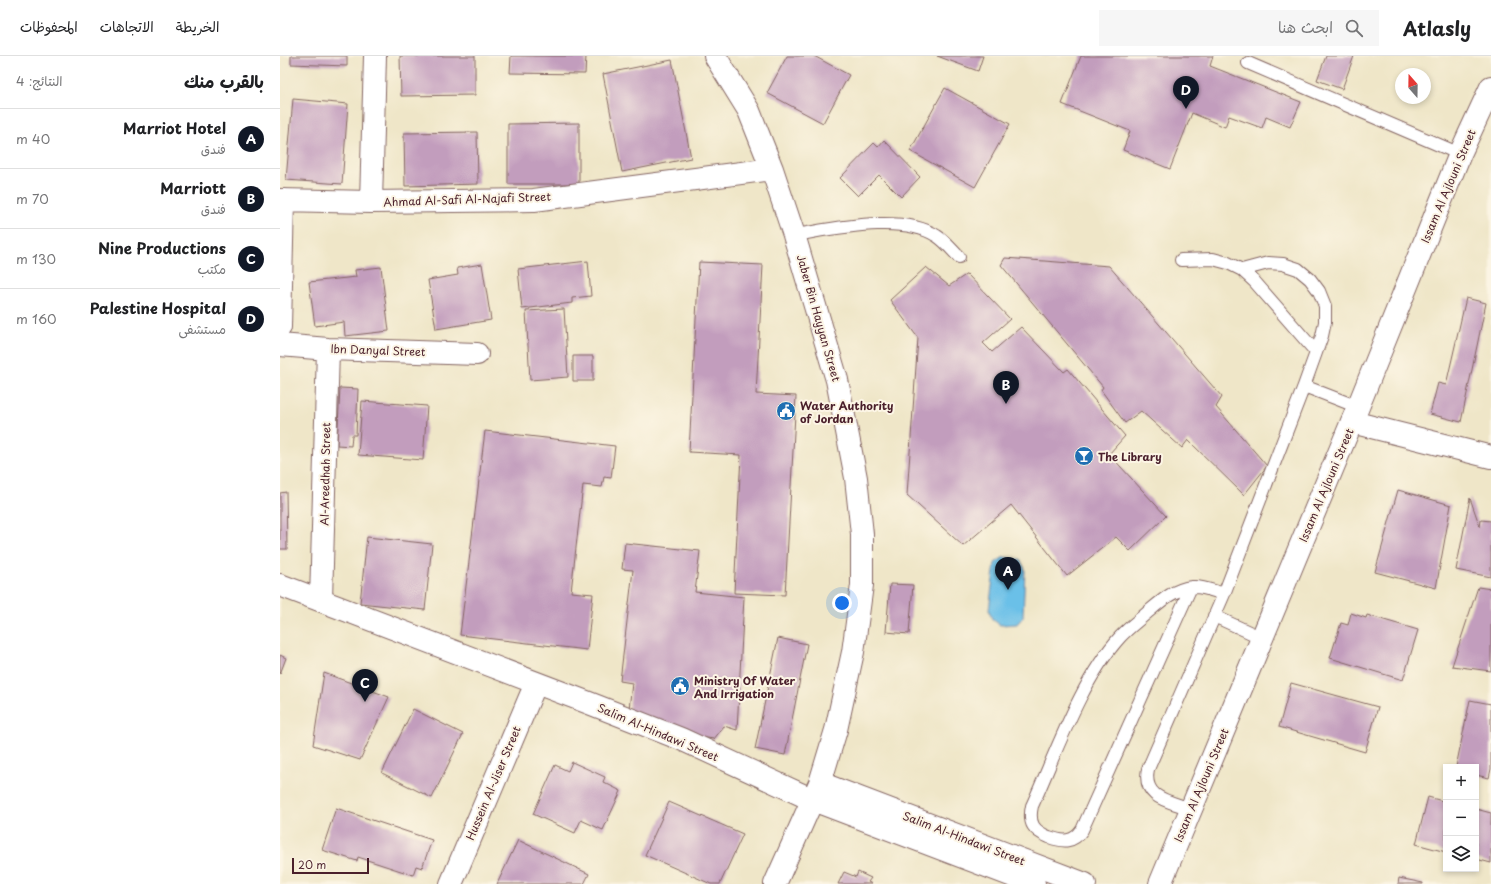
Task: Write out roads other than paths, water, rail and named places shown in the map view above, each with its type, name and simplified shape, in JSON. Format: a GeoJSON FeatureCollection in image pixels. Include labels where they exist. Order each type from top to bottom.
{"type":"FeatureCollection","features":[{"type":"Feature","properties":{"kind":"street"},"geometry":{"type":"LineString","coordinates":[[371,202],[375,56]]}},
{"type":"Feature","properties":{"kind":"street","name":"Jaber Bin Hayyan Street"},"geometry":{"type":"LineString","coordinates":[[715,56],[749,111],[772,168],[794,235],[837,380],[856,478],[862,534],[862,585],[853,652],[836,730],[816,792],[775,884]]}},
{"type":"Feature","properties":{"kind":"street","name":"Issam Al Ajlouni Street"},"geometry":{"type":"LineString","coordinates":[[1160,884],[1355,415],[1460,154],[1491,87]]}},
{"type":"Feature","properties":{"kind":"street","name":"Ahmad Al-Safi Al-Najafi Street"},"geometry":{"type":"LineString","coordinates":[[282,200],[371,202],[534,200],[772,168]]}},
{"type":"Feature","properties":{"kind":"street"},"geometry":{"type":"LineString","coordinates":[[280,326],[282,200]]}},
{"type":"Feature","properties":{"kind":"street","name":"Ibn Danyal Street"},"geometry":{"type":"LineString","coordinates":[[280,345],[328,349],[477,354]]}},
{"type":"Feature","properties":{"kind":"street","name":"Al-Areedhah Street"},"geometry":{"type":"LineString","coordinates":[[321,600],[328,349]]}},
{"type":"Feature","properties":{"kind":"street"},"geometry":{"type":"LineString","coordinates":[[1355,415],[1491,456]]}},
{"type":"Feature","properties":{"kind":"street","name":"Salim Al-Hindawi Street"},"geometry":{"type":"LineString","coordinates":[[280,585],[590,703],[816,792],[1034,884]]}},
{"type":"Feature","properties":{"kind":"street","name":"Hussein Al-Jiser Street"},"geometry":{"type":"LineString","coordinates":[[450,884],[536,683]]}},
{"type":"Feature","properties":{"kind":"street","name":"Salim Al-Hindawi Street"},"geometry":{"type":"LineString","coordinates":[[816,792],[1085,884]]}},
{"type":"Feature","properties":{"kind":"lane"},"geometry":{"type":"LineString","coordinates":[[1248,63],[1460,154]]}},
{"type":"Feature","properties":{"kind":"lane"},"geometry":{"type":"LineString","coordinates":[[794,235],[823,230],[881,224],[901,224],[920,228],[938,236],[959,257]]}},
{"type":"Feature","properties":{"kind":"lane"},"geometry":{"type":"LineString","coordinates":[[1181,260],[1213,259],[1228,263],[1242,270],[1254,281],[1316,352]]}},
{"type":"Feature","properties":{"kind":"lane"},"geometry":{"type":"LineString","coordinates":[[1191,809],[1159,798],[1152,793],[1146,777],[1148,768],[1224,594],[1304,386],[1325,322],[1325,306],[1319,291],[1310,279],[1298,269],[1283,264],[1268,263],[1242,270]]}},
{"type":"Feature","properties":{"kind":"lane"},"geometry":{"type":"LineString","coordinates":[[1304,386],[1355,415]]}},
{"type":"Feature","properties":{"kind":"lane"},"geometry":{"type":"LineString","coordinates":[[1191,587],[1082,830],[1073,839],[1067,841],[1060,841],[1039,833],[1034,828],[1031,821],[1030,814],[1032,806],[1075,708],[1103,659],[1120,636],[1169,595],[1180,590],[1191,587],[1202,587],[1224,594]]}},
{"type":"Feature","properties":{"kind":"lane"},"geometry":{"type":"LineString","coordinates":[[1214,616],[1262,638]]}},
{"type":"Feature","properties":{"kind":"water"},"geometry":{"type":"Polygon","coordinates":[[[1004,557],[1020,560],[1025,569],[1023,617],[1017,624],[1000,625],[992,619],[989,610],[995,563],[1004,557]]]}},
{"type":"Feature","properties":{"kind":"place","name":"Palestine Hospital"},"geometry":{"type":"Point","coordinates":[1186,109]}},
{"type":"Feature","properties":{"kind":"place","name":"Marriott"},"geometry":{"type":"Point","coordinates":[1006,404]}},
{"type":"Feature","properties":{"kind":"place","name":"Water Authority of Jordan"},"geometry":{"type":"Point","coordinates":[786,411]}},
{"type":"Feature","properties":{"kind":"place","name":"The Library"},"geometry":{"type":"Point","coordinates":[1084,456]}},
{"type":"Feature","properties":{"kind":"place","name":"Marriot Hotel"},"geometry":{"type":"Point","coordinates":[1008,590]}},
{"type":"Feature","properties":{"kind":"place","name":"Ministry Of Water And Irrigation"},"geometry":{"type":"Point","coordinates":[680,686]}},
{"type":"Feature","properties":{"kind":"place","name":"Nine Productions"},"geometry":{"type":"Point","coordinates":[365,702]}}]}
